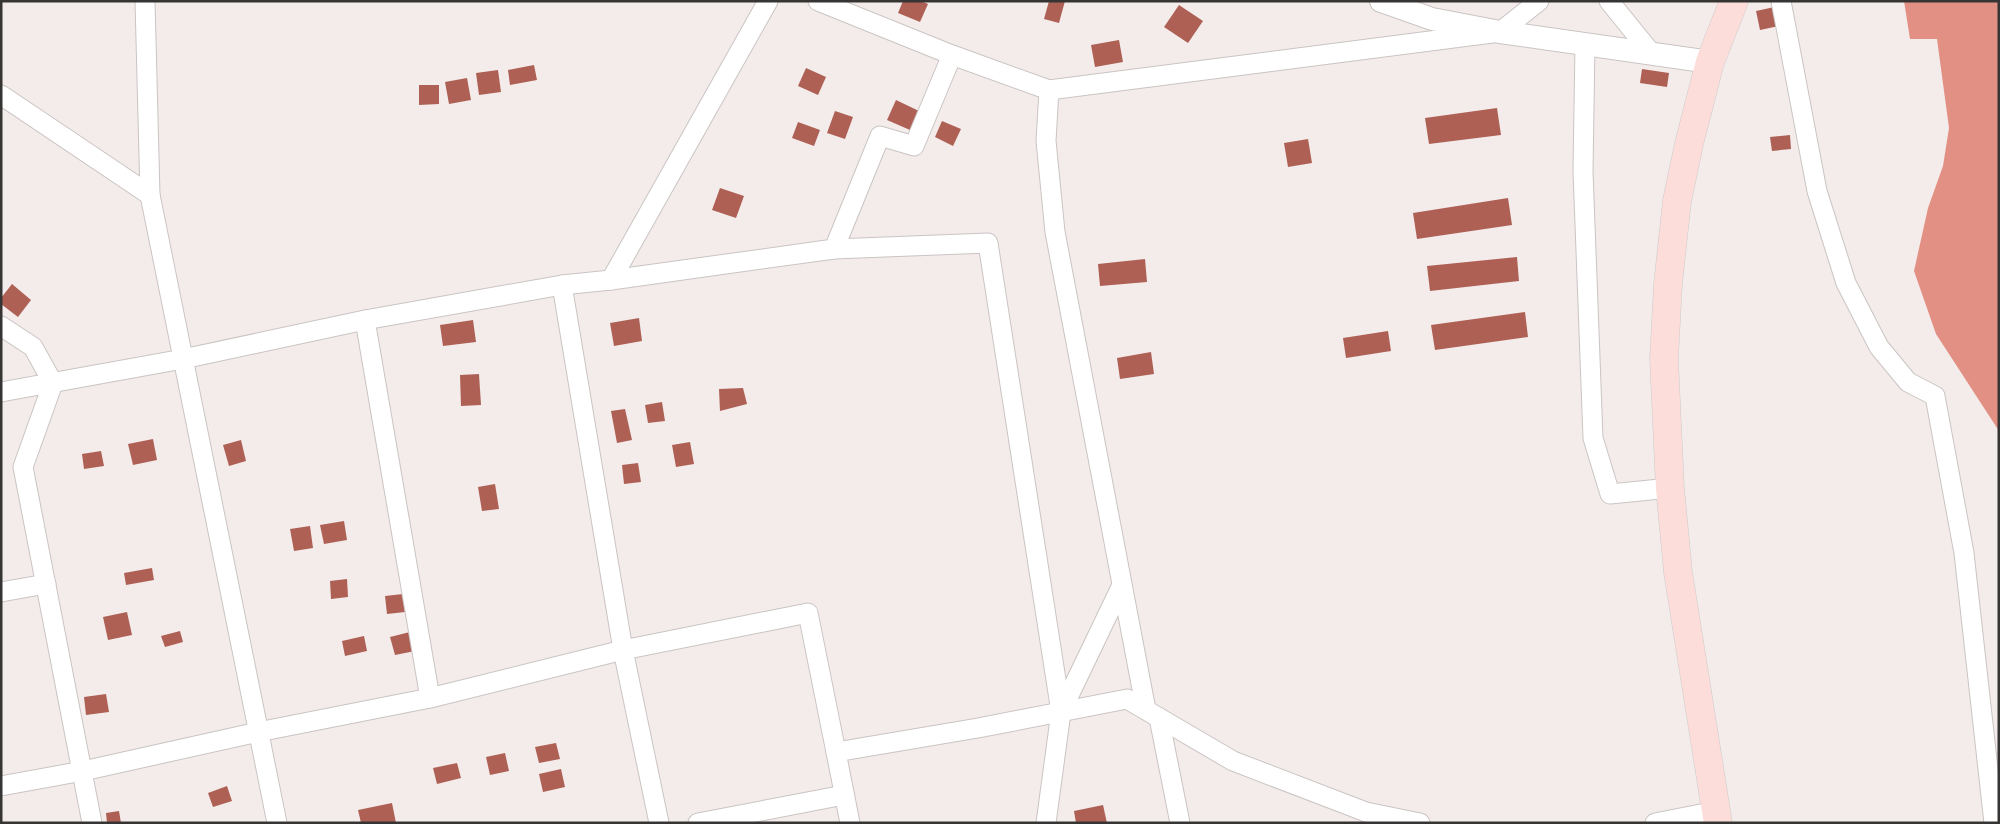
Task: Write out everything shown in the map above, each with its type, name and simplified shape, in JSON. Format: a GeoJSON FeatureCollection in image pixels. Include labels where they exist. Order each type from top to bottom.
{"type":"FeatureCollection","features":[{"type":"Feature","properties":{"kind":"main road"},"geometry":{"type":"LineString","coordinates":[[1717,817],[1678,572],[1670,488],[1664,359],[1668,284],[1677,201],[1710,62],[1734,1]]}},
{"type":"Feature","properties":{"kind":"street"},"geometry":{"type":"LineString","coordinates":[[145,1],[150,195],[277,823]]}},
{"type":"Feature","properties":{"kind":"street"},"geometry":{"type":"LineString","coordinates":[[611,280],[768,1]]}},
{"type":"Feature","properties":{"kind":"street"},"geometry":{"type":"LineString","coordinates":[[818,1],[952,55],[1049,90],[1500,32],[1539,1]]}},
{"type":"Feature","properties":{"kind":"street"},"geometry":{"type":"LineString","coordinates":[[1381,1],[1432,19],[1500,32],[1710,62]]}},
{"type":"Feature","properties":{"kind":"street"},"geometry":{"type":"LineString","coordinates":[[1609,1],[1652,54]]}},
{"type":"Feature","properties":{"kind":"street"},"geometry":{"type":"LineString","coordinates":[[1781,1],[1817,191],[1846,283],[1879,347],[1908,382],[1935,396],[1964,553],[1994,823]]}},
{"type":"Feature","properties":{"kind":"street"},"geometry":{"type":"LineString","coordinates":[[1585,44],[1583,171],[1593,438],[1610,494],[1670,488]]}},
{"type":"Feature","properties":{"kind":"street"},"geometry":{"type":"LineString","coordinates":[[834,249],[880,136],[914,146],[952,55]]}},
{"type":"Feature","properties":{"kind":"street"},"geometry":{"type":"LineString","coordinates":[[1049,90],[1046,141],[1055,232],[1121,587],[1180,823]]}},
{"type":"Feature","properties":{"kind":"street"},"geometry":{"type":"LineString","coordinates":[[1,95],[150,195]]}},
{"type":"Feature","properties":{"kind":"street"},"geometry":{"type":"LineString","coordinates":[[1,392],[184,359],[365,320],[562,285],[834,249],[988,243],[1062,712]]}},
{"type":"Feature","properties":{"kind":"street"},"geometry":{"type":"LineString","coordinates":[[562,285],[623,650],[659,823]]}},
{"type":"Feature","properties":{"kind":"street"},"geometry":{"type":"LineString","coordinates":[[365,320],[430,698]]}},
{"type":"Feature","properties":{"kind":"street"},"geometry":{"type":"LineString","coordinates":[[1,326],[33,347],[53,383],[23,467],[92,823]]}},
{"type":"Feature","properties":{"kind":"street"},"geometry":{"type":"LineString","coordinates":[[1,592],[46,584]]}},
{"type":"Feature","properties":{"kind":"street"},"geometry":{"type":"LineString","coordinates":[[1046,823],[1062,712],[1121,587]]}},
{"type":"Feature","properties":{"kind":"street"},"geometry":{"type":"LineString","coordinates":[[1,786],[83,771],[258,732],[430,698],[623,650],[808,613],[850,823]]}},
{"type":"Feature","properties":{"kind":"street"},"geometry":{"type":"LineString","coordinates":[[836,752],[978,728],[1127,699],[1233,761],[1365,817],[1420,823]]}},
{"type":"Feature","properties":{"kind":"street"},"geometry":{"type":"LineString","coordinates":[[698,823],[844,795]]}},
{"type":"Feature","properties":{"kind":"street"},"geometry":{"type":"LineString","coordinates":[[1351,823],[1365,817]]}},
{"type":"Feature","properties":{"kind":"street"},"geometry":{"type":"LineString","coordinates":[[1655,823],[1717,817]]}},
{"type":"Feature","properties":{"kind":"shaded area"},"geometry":{"type":"Polygon","coordinates":[[[1904,1],[1999,1],[1999,431],[1936,334],[1914,271],[1928,208],[1943,166],[1949,128],[1937,39],[1910,39],[1904,1]]]}},
{"type":"Feature","properties":{"kind":"building"},"geometry":{"type":"Polygon","coordinates":[[[903,1],[921,1],[928,4],[920,22],[898,13],[903,1]]]}},
{"type":"Feature","properties":{"kind":"building"},"geometry":{"type":"Polygon","coordinates":[[[1049,1],[1065,1],[1059,23],[1044,19],[1049,1]]]}},
{"type":"Feature","properties":{"kind":"building"},"geometry":{"type":"Polygon","coordinates":[[[1179,5],[1203,21],[1188,43],[1164,27],[1179,5]]]}},
{"type":"Feature","properties":{"kind":"building"},"geometry":{"type":"Polygon","coordinates":[[[1779,6],[1783,25],[1760,30],[1756,11],[1779,6]]]}},
{"type":"Feature","properties":{"kind":"building"},"geometry":{"type":"Polygon","coordinates":[[[1119,40],[1123,62],[1095,67],[1091,45],[1119,40]]]}},
{"type":"Feature","properties":{"kind":"building"},"geometry":{"type":"Polygon","coordinates":[[[534,65],[537,80],[510,85],[508,70],[534,65]]]}},
{"type":"Feature","properties":{"kind":"building"},"geometry":{"type":"Polygon","coordinates":[[[806,68],[826,77],[818,95],[798,86],[806,68]]]}},
{"type":"Feature","properties":{"kind":"building"},"geometry":{"type":"Polygon","coordinates":[[[1642,69],[1669,73],[1667,87],[1640,83],[1642,69]]]}},
{"type":"Feature","properties":{"kind":"building"},"geometry":{"type":"Polygon","coordinates":[[[498,70],[501,92],[479,95],[476,73],[498,70]]]}},
{"type":"Feature","properties":{"kind":"building"},"geometry":{"type":"Polygon","coordinates":[[[467,78],[471,100],[449,104],[445,82],[467,78]]]}},
{"type":"Feature","properties":{"kind":"building"},"geometry":{"type":"Polygon","coordinates":[[[419,85],[439,85],[439,104],[419,105],[419,85]]]}},
{"type":"Feature","properties":{"kind":"building"},"geometry":{"type":"Polygon","coordinates":[[[896,100],[919,111],[910,130],[887,120],[896,100]]]}},
{"type":"Feature","properties":{"kind":"building"},"geometry":{"type":"Polygon","coordinates":[[[1497,108],[1501,135],[1429,144],[1425,118],[1497,108]]]}},
{"type":"Feature","properties":{"kind":"building"},"geometry":{"type":"Polygon","coordinates":[[[835,111],[853,117],[845,139],[827,133],[835,111]]]}},
{"type":"Feature","properties":{"kind":"building"},"geometry":{"type":"Polygon","coordinates":[[[942,121],[961,129],[953,146],[935,137],[942,121]]]}},
{"type":"Feature","properties":{"kind":"building"},"geometry":{"type":"Polygon","coordinates":[[[798,122],[820,130],[814,146],[792,138],[798,122]]]}},
{"type":"Feature","properties":{"kind":"building"},"geometry":{"type":"Polygon","coordinates":[[[1790,135],[1791,149],[1772,151],[1770,137],[1790,135]]]}},
{"type":"Feature","properties":{"kind":"building"},"geometry":{"type":"Polygon","coordinates":[[[1308,139],[1312,163],[1288,167],[1284,143],[1308,139]]]}},
{"type":"Feature","properties":{"kind":"building"},"geometry":{"type":"Polygon","coordinates":[[[720,188],[744,196],[736,218],[712,210],[720,188]]]}},
{"type":"Feature","properties":{"kind":"building"},"geometry":{"type":"Polygon","coordinates":[[[1508,198],[1512,225],[1417,239],[1413,213],[1508,198]]]}},
{"type":"Feature","properties":{"kind":"building"},"geometry":{"type":"Polygon","coordinates":[[[1517,257],[1519,281],[1430,291],[1427,266],[1517,257]]]}},
{"type":"Feature","properties":{"kind":"building"},"geometry":{"type":"Polygon","coordinates":[[[1145,259],[1147,282],[1100,286],[1098,264],[1145,259]]]}},
{"type":"Feature","properties":{"kind":"building"},"geometry":{"type":"Polygon","coordinates":[[[12,284],[31,300],[18,317],[1,304],[1,298],[12,284]]]}},
{"type":"Feature","properties":{"kind":"building"},"geometry":{"type":"Polygon","coordinates":[[[1525,312],[1528,337],[1435,350],[1431,325],[1525,312]]]}},
{"type":"Feature","properties":{"kind":"building"},"geometry":{"type":"Polygon","coordinates":[[[639,318],[642,341],[614,346],[610,323],[639,318]]]}},
{"type":"Feature","properties":{"kind":"building"},"geometry":{"type":"Polygon","coordinates":[[[473,320],[476,342],[443,346],[440,325],[473,320]]]}},
{"type":"Feature","properties":{"kind":"building"},"geometry":{"type":"Polygon","coordinates":[[[1388,331],[1391,351],[1346,358],[1343,338],[1388,331]]]}},
{"type":"Feature","properties":{"kind":"building"},"geometry":{"type":"Polygon","coordinates":[[[1151,352],[1154,374],[1120,379],[1117,358],[1151,352]]]}},
{"type":"Feature","properties":{"kind":"building"},"geometry":{"type":"Polygon","coordinates":[[[479,374],[481,405],[461,406],[460,375],[479,374]]]}},
{"type":"Feature","properties":{"kind":"building"},"geometry":{"type":"Polygon","coordinates":[[[743,388],[747,404],[720,411],[719,389],[743,388]]]}},
{"type":"Feature","properties":{"kind":"building"},"geometry":{"type":"Polygon","coordinates":[[[662,402],[665,421],[648,423],[645,405],[662,402]]]}},
{"type":"Feature","properties":{"kind":"building"},"geometry":{"type":"Polygon","coordinates":[[[625,409],[632,440],[617,443],[611,411],[625,409]]]}},
{"type":"Feature","properties":{"kind":"building"},"geometry":{"type":"Polygon","coordinates":[[[153,439],[157,460],[133,465],[128,444],[153,439]]]}},
{"type":"Feature","properties":{"kind":"building"},"geometry":{"type":"Polygon","coordinates":[[[241,440],[246,461],[229,466],[223,445],[241,440]]]}},
{"type":"Feature","properties":{"kind":"building"},"geometry":{"type":"Polygon","coordinates":[[[690,442],[694,464],[676,467],[672,445],[690,442]]]}},
{"type":"Feature","properties":{"kind":"building"},"geometry":{"type":"Polygon","coordinates":[[[101,451],[104,466],[84,469],[82,454],[101,451]]]}},
{"type":"Feature","properties":{"kind":"building"},"geometry":{"type":"Polygon","coordinates":[[[638,463],[641,482],[624,484],[622,465],[638,463]]]}},
{"type":"Feature","properties":{"kind":"building"},"geometry":{"type":"Polygon","coordinates":[[[495,484],[499,509],[482,511],[478,487],[495,484]]]}},
{"type":"Feature","properties":{"kind":"building"},"geometry":{"type":"Polygon","coordinates":[[[344,521],[347,540],[324,544],[320,525],[344,521]]]}},
{"type":"Feature","properties":{"kind":"building"},"geometry":{"type":"Polygon","coordinates":[[[310,526],[313,548],[294,551],[290,529],[310,526]]]}},
{"type":"Feature","properties":{"kind":"building"},"geometry":{"type":"Polygon","coordinates":[[[152,568],[154,580],[126,585],[124,573],[152,568]]]}},
{"type":"Feature","properties":{"kind":"building"},"geometry":{"type":"Polygon","coordinates":[[[347,579],[348,597],[331,599],[330,581],[347,579]]]}},
{"type":"Feature","properties":{"kind":"building"},"geometry":{"type":"Polygon","coordinates":[[[403,594],[405,612],[387,614],[385,596],[403,594]]]}},
{"type":"Feature","properties":{"kind":"building"},"geometry":{"type":"Polygon","coordinates":[[[127,612],[132,635],[108,640],[103,617],[127,612]]]}},
{"type":"Feature","properties":{"kind":"building"},"geometry":{"type":"Polygon","coordinates":[[[180,631],[183,642],[165,647],[161,636],[180,631]]]}},
{"type":"Feature","properties":{"kind":"building"},"geometry":{"type":"Polygon","coordinates":[[[410,632],[415,651],[395,655],[390,637],[410,632]]]}},
{"type":"Feature","properties":{"kind":"building"},"geometry":{"type":"Polygon","coordinates":[[[364,636],[367,651],[345,656],[342,641],[364,636]]]}},
{"type":"Feature","properties":{"kind":"building"},"geometry":{"type":"Polygon","coordinates":[[[106,694],[109,712],[86,715],[84,697],[106,694]]]}},
{"type":"Feature","properties":{"kind":"building"},"geometry":{"type":"Polygon","coordinates":[[[556,743],[560,759],[539,763],[535,747],[556,743]]]}},
{"type":"Feature","properties":{"kind":"building"},"geometry":{"type":"Polygon","coordinates":[[[505,753],[509,771],[490,775],[486,757],[505,753]]]}},
{"type":"Feature","properties":{"kind":"building"},"geometry":{"type":"Polygon","coordinates":[[[457,763],[461,778],[437,784],[433,768],[457,763]]]}},
{"type":"Feature","properties":{"kind":"building"},"geometry":{"type":"Polygon","coordinates":[[[561,769],[565,787],[543,792],[539,774],[561,769]]]}},
{"type":"Feature","properties":{"kind":"building"},"geometry":{"type":"Polygon","coordinates":[[[227,786],[232,801],[213,807],[208,793],[227,786]]]}},
{"type":"Feature","properties":{"kind":"building"},"geometry":{"type":"Polygon","coordinates":[[[392,803],[396,823],[361,823],[358,810],[392,803]]]}},
{"type":"Feature","properties":{"kind":"building"},"geometry":{"type":"Polygon","coordinates":[[[1103,805],[1107,823],[1076,823],[1074,811],[1103,805]]]}},
{"type":"Feature","properties":{"kind":"building"},"geometry":{"type":"Polygon","coordinates":[[[119,811],[121,823],[107,823],[106,813],[119,811]]]}}]}
